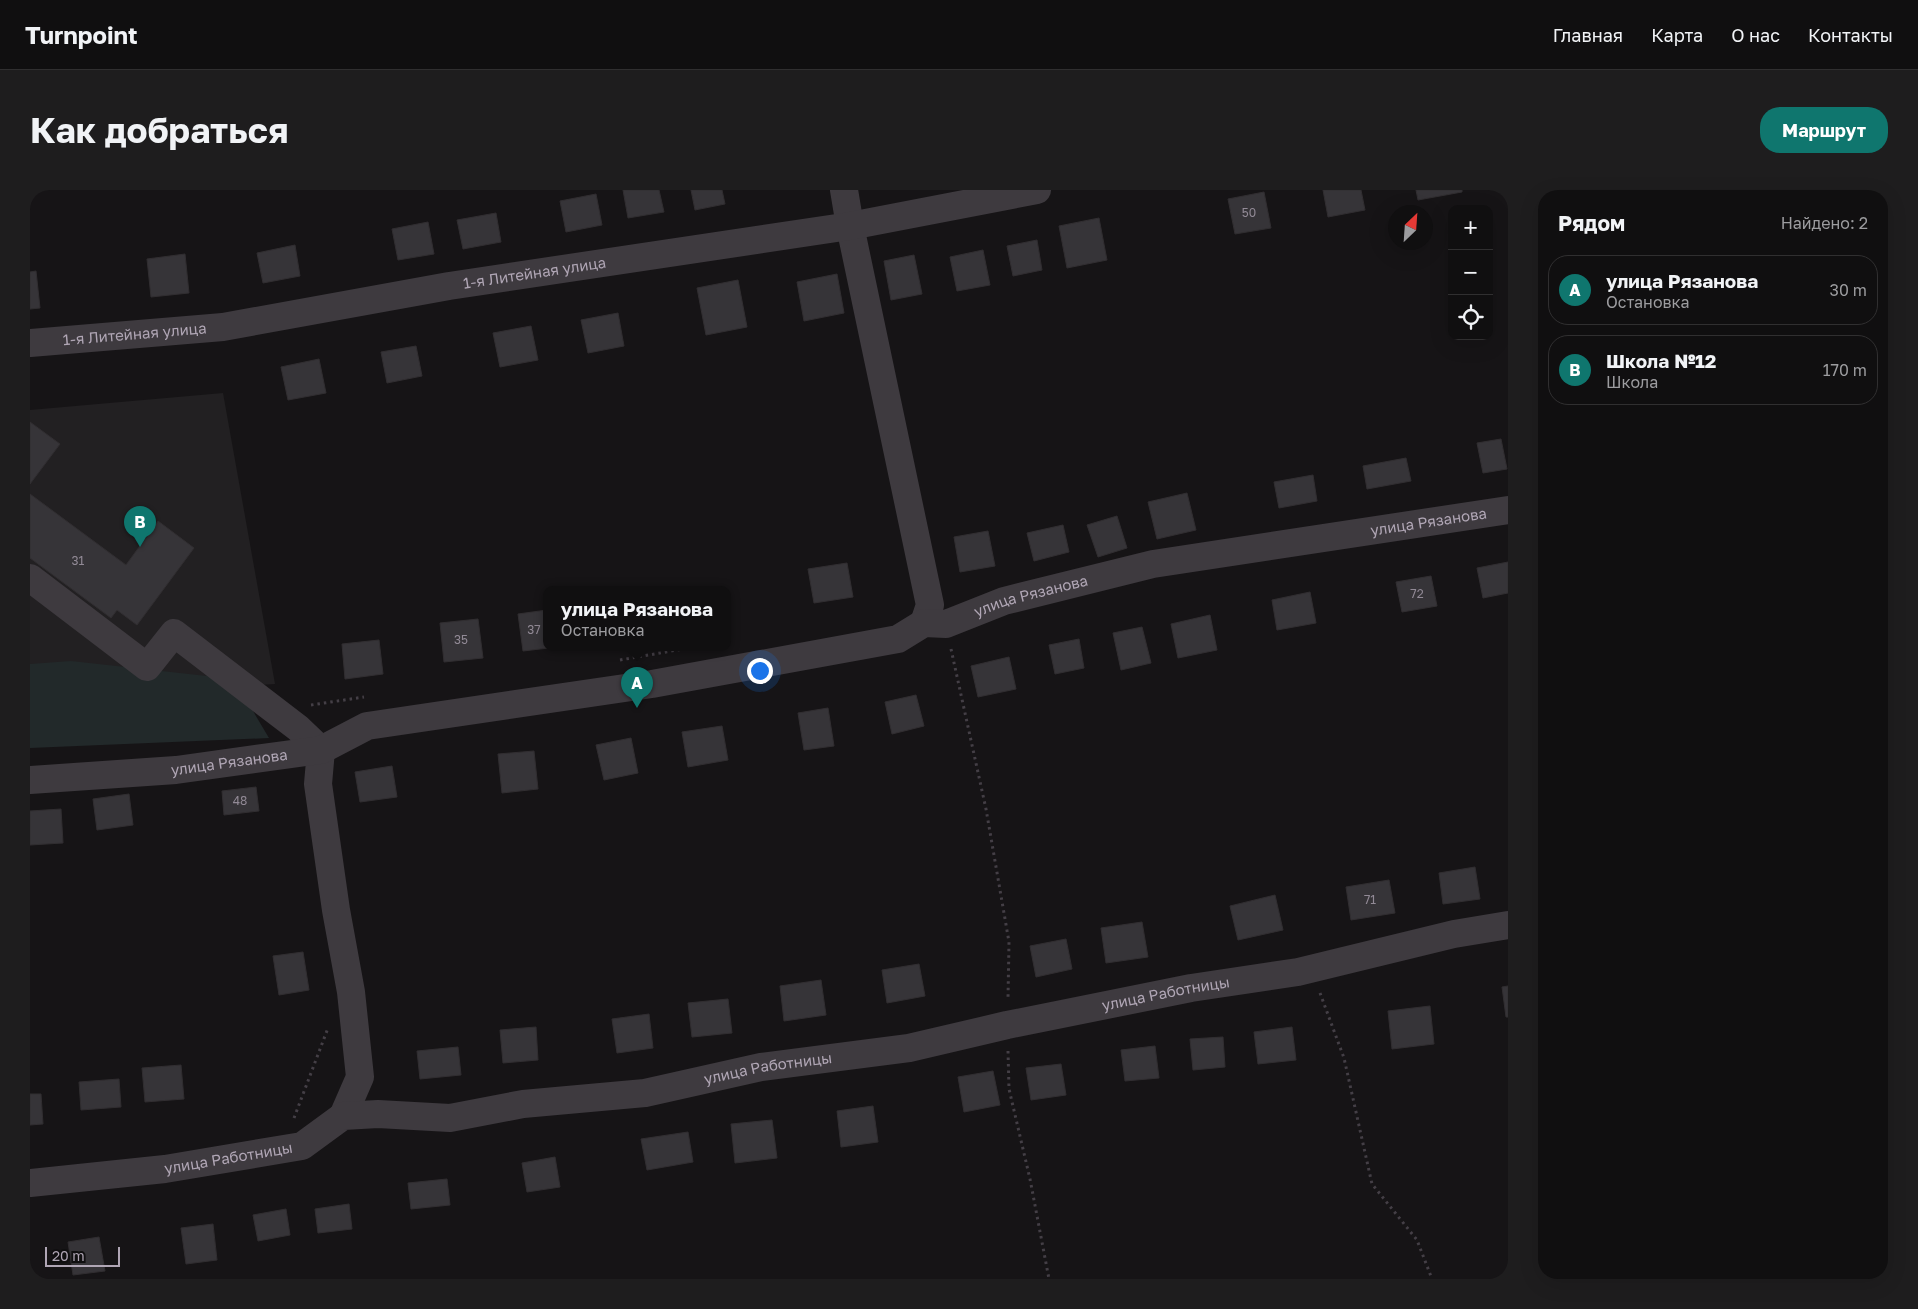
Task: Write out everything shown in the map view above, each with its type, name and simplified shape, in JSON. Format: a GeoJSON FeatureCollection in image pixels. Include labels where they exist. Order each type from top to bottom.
{"type":"FeatureCollection","features":[{"type":"Feature","properties":{"kind":"street"},"geometry":{"type":"LineString","coordinates":[[844,190],[850,226],[935,624]]}},
{"type":"Feature","properties":{"kind":"street","name":"1-я Литейная улица"},"geometry":{"type":"LineString","coordinates":[[30,343],[223,327],[449,286],[850,226],[1037,190]]}},
{"type":"Feature","properties":{"kind":"street","name":"улица Рязанова"},"geometry":{"type":"LineString","coordinates":[[30,780],[176,770],[322,750],[367,726],[652,684],[898,639],[935,624],[1004,601],[1153,564],[1508,510]]}},
{"type":"Feature","properties":{"kind":"street"},"geometry":{"type":"LineString","coordinates":[[30,578],[147,667],[174,633],[298,728],[322,750],[318,784],[336,910],[351,992],[360,1077],[343,1116]]}},
{"type":"Feature","properties":{"kind":"street","name":"улица Работницы"},"geometry":{"type":"LineString","coordinates":[[30,1183],[165,1168],[302,1146],[343,1116],[378,1114],[450,1118],[523,1104],[645,1093],[761,1067],[910,1048],[1007,1025],[1191,988],[1298,972],[1454,934],[1508,925]]}},
{"type":"Feature","properties":{"kind":"path"},"geometry":{"type":"LineString","coordinates":[[935,624],[986,809],[1008,942],[1007,1025],[1009,1089],[1030,1179],[1049,1279]]}},
{"type":"Feature","properties":{"kind":"path"},"geometry":{"type":"LineString","coordinates":[[1298,972],[1322,994],[1344,1058],[1372,1184],[1417,1240],[1432,1279]]}},
{"type":"Feature","properties":{"kind":"shaded area"},"geometry":{"type":"Polygon","coordinates":[[[223,393],[275,684],[30,699],[30,410],[223,393]]]}},
{"type":"Feature","properties":{"kind":"shaded area"},"geometry":{"type":"Polygon","coordinates":[[[71,661],[234,679],[269,738],[30,748],[30,664],[71,661]]]}},
{"type":"Feature","properties":{"kind":"building"},"geometry":{"type":"Polygon","coordinates":[[[623,190],[659,190],[664,212],[628,218],[623,190]]]}},
{"type":"Feature","properties":{"kind":"building"},"geometry":{"type":"Polygon","coordinates":[[[691,190],[722,190],[725,204],[695,210],[691,190]]]}},
{"type":"Feature","properties":{"kind":"building"},"geometry":{"type":"Polygon","coordinates":[[[1323,190],[1361,190],[1365,210],[1328,217],[1323,190]]]}},
{"type":"Feature","properties":{"kind":"building"},"geometry":{"type":"Polygon","coordinates":[[[1416,190],[1462,190],[1462,192],[1418,200],[1416,190]]]}},
{"type":"Feature","properties":{"kind":"building"},"geometry":{"type":"Polygon","coordinates":[[[1264,192],[1271,228],[1235,234],[1228,199],[1264,192]]]}},
{"type":"Feature","properties":{"kind":"building"},"geometry":{"type":"Polygon","coordinates":[[[596,194],[602,225],[566,232],[560,201],[596,194]]]}},
{"type":"Feature","properties":{"kind":"building"},"geometry":{"type":"Polygon","coordinates":[[[496,213],[501,242],[463,249],[457,220],[496,213]]]}},
{"type":"Feature","properties":{"kind":"building"},"geometry":{"type":"Polygon","coordinates":[[[1099,218],[1107,260],[1067,268],[1059,226],[1099,218]]]}},
{"type":"Feature","properties":{"kind":"building"},"geometry":{"type":"Polygon","coordinates":[[[428,222],[434,254],[398,260],[392,229],[428,222]]]}},
{"type":"Feature","properties":{"kind":"building"},"geometry":{"type":"Polygon","coordinates":[[[1037,240],[1042,270],[1013,276],[1007,246],[1037,240]]]}},
{"type":"Feature","properties":{"kind":"building"},"geometry":{"type":"Polygon","coordinates":[[[295,245],[300,276],[263,283],[257,253],[295,245]]]}},
{"type":"Feature","properties":{"kind":"building"},"geometry":{"type":"Polygon","coordinates":[[[983,250],[990,285],[957,291],[950,257],[983,250]]]}},
{"type":"Feature","properties":{"kind":"building"},"geometry":{"type":"Polygon","coordinates":[[[185,254],[189,293],[151,297],[147,259],[185,254]]]}},
{"type":"Feature","properties":{"kind":"building"},"geometry":{"type":"Polygon","coordinates":[[[914,255],[922,294],[891,300],[884,261],[914,255]]]}},
{"type":"Feature","properties":{"kind":"building"},"geometry":{"type":"Polygon","coordinates":[[[36,271],[40,308],[30,309],[30,272],[36,271]]]}},
{"type":"Feature","properties":{"kind":"building"},"geometry":{"type":"Polygon","coordinates":[[[837,274],[844,313],[804,321],[797,282],[837,274]]]}},
{"type":"Feature","properties":{"kind":"building"},"geometry":{"type":"Polygon","coordinates":[[[738,280],[747,327],[706,335],[697,288],[738,280]]]}},
{"type":"Feature","properties":{"kind":"building"},"geometry":{"type":"Polygon","coordinates":[[[618,313],[624,346],[588,353],[581,320],[618,313]]]}},
{"type":"Feature","properties":{"kind":"building"},"geometry":{"type":"Polygon","coordinates":[[[531,326],[538,360],[500,367],[493,333],[531,326]]]}},
{"type":"Feature","properties":{"kind":"building"},"geometry":{"type":"Polygon","coordinates":[[[416,346],[422,376],[387,383],[381,352],[416,346]]]}},
{"type":"Feature","properties":{"kind":"building"},"geometry":{"type":"Polygon","coordinates":[[[319,359],[326,393],[288,400],[281,367],[319,359]]]}},
{"type":"Feature","properties":{"kind":"building"},"geometry":{"type":"Polygon","coordinates":[[[30,422],[60,444],[30,484],[30,422]]]}},
{"type":"Feature","properties":{"kind":"building"},"geometry":{"type":"Polygon","coordinates":[[[1501,439],[1507,469],[1483,473],[1477,443],[1501,439]]]}},
{"type":"Feature","properties":{"kind":"building"},"geometry":{"type":"Polygon","coordinates":[[[1406,458],[1411,481],[1367,489],[1363,466],[1406,458]]]}},
{"type":"Feature","properties":{"kind":"building"},"geometry":{"type":"Polygon","coordinates":[[[1313,475],[1317,501],[1279,508],[1274,482],[1313,475]]]}},
{"type":"Feature","properties":{"kind":"building"},"geometry":{"type":"Polygon","coordinates":[[[1187,493],[1196,530],[1157,539],[1148,502],[1187,493]]]}},
{"type":"Feature","properties":{"kind":"building"},"geometry":{"type":"Polygon","coordinates":[[[30,494],[126,565],[158,521],[194,548],[137,625],[117,610],[111,618],[30,558],[30,494]]]}},
{"type":"Feature","properties":{"kind":"building"},"geometry":{"type":"Polygon","coordinates":[[[1117,516],[1127,548],[1098,557],[1087,525],[1117,516]]]}},
{"type":"Feature","properties":{"kind":"building"},"geometry":{"type":"Polygon","coordinates":[[[1063,525],[1069,552],[1034,561],[1027,533],[1063,525]]]}},
{"type":"Feature","properties":{"kind":"building"},"geometry":{"type":"Polygon","coordinates":[[[988,531],[995,566],[960,572],[954,537],[988,531]]]}},
{"type":"Feature","properties":{"kind":"building"},"geometry":{"type":"Polygon","coordinates":[[[1508,562],[1508,593],[1483,598],[1477,568],[1508,562]]]}},
{"type":"Feature","properties":{"kind":"building"},"geometry":{"type":"Polygon","coordinates":[[[847,563],[853,597],[814,603],[808,569],[847,563]]]}},
{"type":"Feature","properties":{"kind":"building"},"geometry":{"type":"Polygon","coordinates":[[[1431,576],[1437,606],[1402,612],[1396,582],[1431,576]]]}},
{"type":"Feature","properties":{"kind":"building"},"geometry":{"type":"Polygon","coordinates":[[[1310,592],[1316,623],[1277,630],[1272,600],[1310,592]]]}},
{"type":"Feature","properties":{"kind":"building"},"geometry":{"type":"Polygon","coordinates":[[[543,611],[543,649],[523,651],[518,614],[543,611]]]}},
{"type":"Feature","properties":{"kind":"building"},"geometry":{"type":"Polygon","coordinates":[[[1210,615],[1217,650],[1178,658],[1171,624],[1210,615]]]}},
{"type":"Feature","properties":{"kind":"building"},"geometry":{"type":"Polygon","coordinates":[[[478,619],[483,658],[444,662],[440,623],[478,619]]]}},
{"type":"Feature","properties":{"kind":"building"},"geometry":{"type":"Polygon","coordinates":[[[1142,627],[1151,663],[1121,670],[1113,633],[1142,627]]]}},
{"type":"Feature","properties":{"kind":"building"},"geometry":{"type":"Polygon","coordinates":[[[1079,639],[1084,668],[1055,674],[1049,645],[1079,639]]]}},
{"type":"Feature","properties":{"kind":"building"},"geometry":{"type":"Polygon","coordinates":[[[379,640],[383,674],[345,679],[342,644],[379,640]]]}},
{"type":"Feature","properties":{"kind":"building"},"geometry":{"type":"Polygon","coordinates":[[[1009,657],[1016,689],[978,697],[971,666],[1009,657]]]}},
{"type":"Feature","properties":{"kind":"building"},"geometry":{"type":"Polygon","coordinates":[[[916,695],[924,726],[892,734],[885,702],[916,695]]]}},
{"type":"Feature","properties":{"kind":"building"},"geometry":{"type":"Polygon","coordinates":[[[828,708],[834,746],[804,750],[798,713],[828,708]]]}},
{"type":"Feature","properties":{"kind":"building"},"geometry":{"type":"Polygon","coordinates":[[[722,726],[728,760],[688,767],[682,732],[722,726]]]}},
{"type":"Feature","properties":{"kind":"building"},"geometry":{"type":"Polygon","coordinates":[[[631,738],[638,773],[604,780],[596,745],[631,738]]]}},
{"type":"Feature","properties":{"kind":"building"},"geometry":{"type":"Polygon","coordinates":[[[534,751],[538,789],[502,793],[498,754],[534,751]]]}},
{"type":"Feature","properties":{"kind":"building"},"geometry":{"type":"Polygon","coordinates":[[[392,766],[397,797],[360,802],[355,772],[392,766]]]}},
{"type":"Feature","properties":{"kind":"building"},"geometry":{"type":"Polygon","coordinates":[[[256,787],[259,811],[224,815],[222,791],[256,787]]]}},
{"type":"Feature","properties":{"kind":"building"},"geometry":{"type":"Polygon","coordinates":[[[129,794],[133,825],[97,830],[93,799],[129,794]]]}},
{"type":"Feature","properties":{"kind":"building"},"geometry":{"type":"Polygon","coordinates":[[[61,809],[63,843],[30,845],[30,811],[61,809]]]}},
{"type":"Feature","properties":{"kind":"building"},"geometry":{"type":"Polygon","coordinates":[[[1475,867],[1480,899],[1443,904],[1439,873],[1475,867]]]}},
{"type":"Feature","properties":{"kind":"building"},"geometry":{"type":"Polygon","coordinates":[[[1389,880],[1395,913],[1351,920],[1346,887],[1389,880]]]}},
{"type":"Feature","properties":{"kind":"building"},"geometry":{"type":"Polygon","coordinates":[[[1275,895],[1283,930],[1238,940],[1230,906],[1275,895]]]}},
{"type":"Feature","properties":{"kind":"building"},"geometry":{"type":"Polygon","coordinates":[[[1142,922],[1148,957],[1106,963],[1101,928],[1142,922]]]}},
{"type":"Feature","properties":{"kind":"building"},"geometry":{"type":"Polygon","coordinates":[[[1066,939],[1072,969],[1036,977],[1030,946],[1066,939]]]}},
{"type":"Feature","properties":{"kind":"building"},"geometry":{"type":"Polygon","coordinates":[[[303,952],[309,990],[279,995],[273,956],[303,952]]]}},
{"type":"Feature","properties":{"kind":"building"},"geometry":{"type":"Polygon","coordinates":[[[919,964],[925,996],[887,1003],[882,970],[919,964]]]}},
{"type":"Feature","properties":{"kind":"building"},"geometry":{"type":"Polygon","coordinates":[[[821,980],[826,1015],[784,1021],[780,986],[821,980]]]}},
{"type":"Feature","properties":{"kind":"building"},"geometry":{"type":"Polygon","coordinates":[[[1508,986],[1508,1017],[1506,1017],[1502,987],[1508,986]]]}},
{"type":"Feature","properties":{"kind":"building"},"geometry":{"type":"Polygon","coordinates":[[[728,999],[732,1033],[692,1037],[688,1003],[728,999]]]}},
{"type":"Feature","properties":{"kind":"building"},"geometry":{"type":"Polygon","coordinates":[[[1430,1006],[1434,1044],[1392,1049],[1388,1011],[1430,1006]]]}},
{"type":"Feature","properties":{"kind":"building"},"geometry":{"type":"Polygon","coordinates":[[[649,1014],[653,1048],[617,1053],[612,1019],[649,1014]]]}},
{"type":"Feature","properties":{"kind":"building"},"geometry":{"type":"Polygon","coordinates":[[[536,1027],[538,1060],[503,1063],[500,1030],[536,1027]]]}},
{"type":"Feature","properties":{"kind":"building"},"geometry":{"type":"Polygon","coordinates":[[[1292,1027],[1296,1060],[1258,1064],[1254,1032],[1292,1027]]]}},
{"type":"Feature","properties":{"kind":"building"},"geometry":{"type":"Polygon","coordinates":[[[1223,1037],[1225,1067],[1193,1070],[1190,1039],[1223,1037]]]}},
{"type":"Feature","properties":{"kind":"building"},"geometry":{"type":"Polygon","coordinates":[[[1155,1046],[1159,1078],[1125,1081],[1121,1050],[1155,1046]]]}},
{"type":"Feature","properties":{"kind":"building"},"geometry":{"type":"Polygon","coordinates":[[[458,1047],[461,1075],[420,1079],[417,1051],[458,1047]]]}},
{"type":"Feature","properties":{"kind":"building"},"geometry":{"type":"Polygon","coordinates":[[[1061,1064],[1066,1095],[1031,1100],[1026,1068],[1061,1064]]]}},
{"type":"Feature","properties":{"kind":"building"},"geometry":{"type":"Polygon","coordinates":[[[181,1065],[184,1099],[145,1102],[142,1068],[181,1065]]]}},
{"type":"Feature","properties":{"kind":"building"},"geometry":{"type":"Polygon","coordinates":[[[993,1071],[1000,1105],[964,1112],[958,1077],[993,1071]]]}},
{"type":"Feature","properties":{"kind":"building"},"geometry":{"type":"Polygon","coordinates":[[[119,1079],[121,1107],[81,1110],[79,1082],[119,1079]]]}},
{"type":"Feature","properties":{"kind":"building"},"geometry":{"type":"Polygon","coordinates":[[[30,1094],[41,1094],[43,1124],[30,1125],[30,1094]]]}},
{"type":"Feature","properties":{"kind":"building"},"geometry":{"type":"Polygon","coordinates":[[[873,1106],[878,1142],[841,1147],[837,1111],[873,1106]]]}},
{"type":"Feature","properties":{"kind":"building"},"geometry":{"type":"Polygon","coordinates":[[[772,1120],[777,1158],[735,1163],[731,1124],[772,1120]]]}},
{"type":"Feature","properties":{"kind":"building"},"geometry":{"type":"Polygon","coordinates":[[[688,1132],[693,1162],[647,1170],[641,1139],[688,1132]]]}},
{"type":"Feature","properties":{"kind":"building"},"geometry":{"type":"Polygon","coordinates":[[[555,1157],[560,1187],[527,1192],[522,1163],[555,1157]]]}},
{"type":"Feature","properties":{"kind":"building"},"geometry":{"type":"Polygon","coordinates":[[[447,1179],[450,1205],[411,1209],[408,1183],[447,1179]]]}},
{"type":"Feature","properties":{"kind":"building"},"geometry":{"type":"Polygon","coordinates":[[[349,1204],[352,1229],[318,1233],[315,1209],[349,1204]]]}},
{"type":"Feature","properties":{"kind":"building"},"geometry":{"type":"Polygon","coordinates":[[[286,1209],[290,1235],[258,1241],[253,1215],[286,1209]]]}},
{"type":"Feature","properties":{"kind":"building"},"geometry":{"type":"Polygon","coordinates":[[[213,1224],[217,1260],[186,1264],[181,1228],[213,1224]]]}},
{"type":"Feature","properties":{"kind":"building"},"geometry":{"type":"Polygon","coordinates":[[[99,1237],[105,1271],[73,1275],[68,1242],[99,1237]]]}},
{"type":"Feature","properties":{"kind":"place","name":"Школа №12"},"geometry":{"type":"Point","coordinates":[140,547]}},
{"type":"Feature","properties":{"kind":"place","name":"улица Рязанова"},"geometry":{"type":"Point","coordinates":[637,708]}}]}
